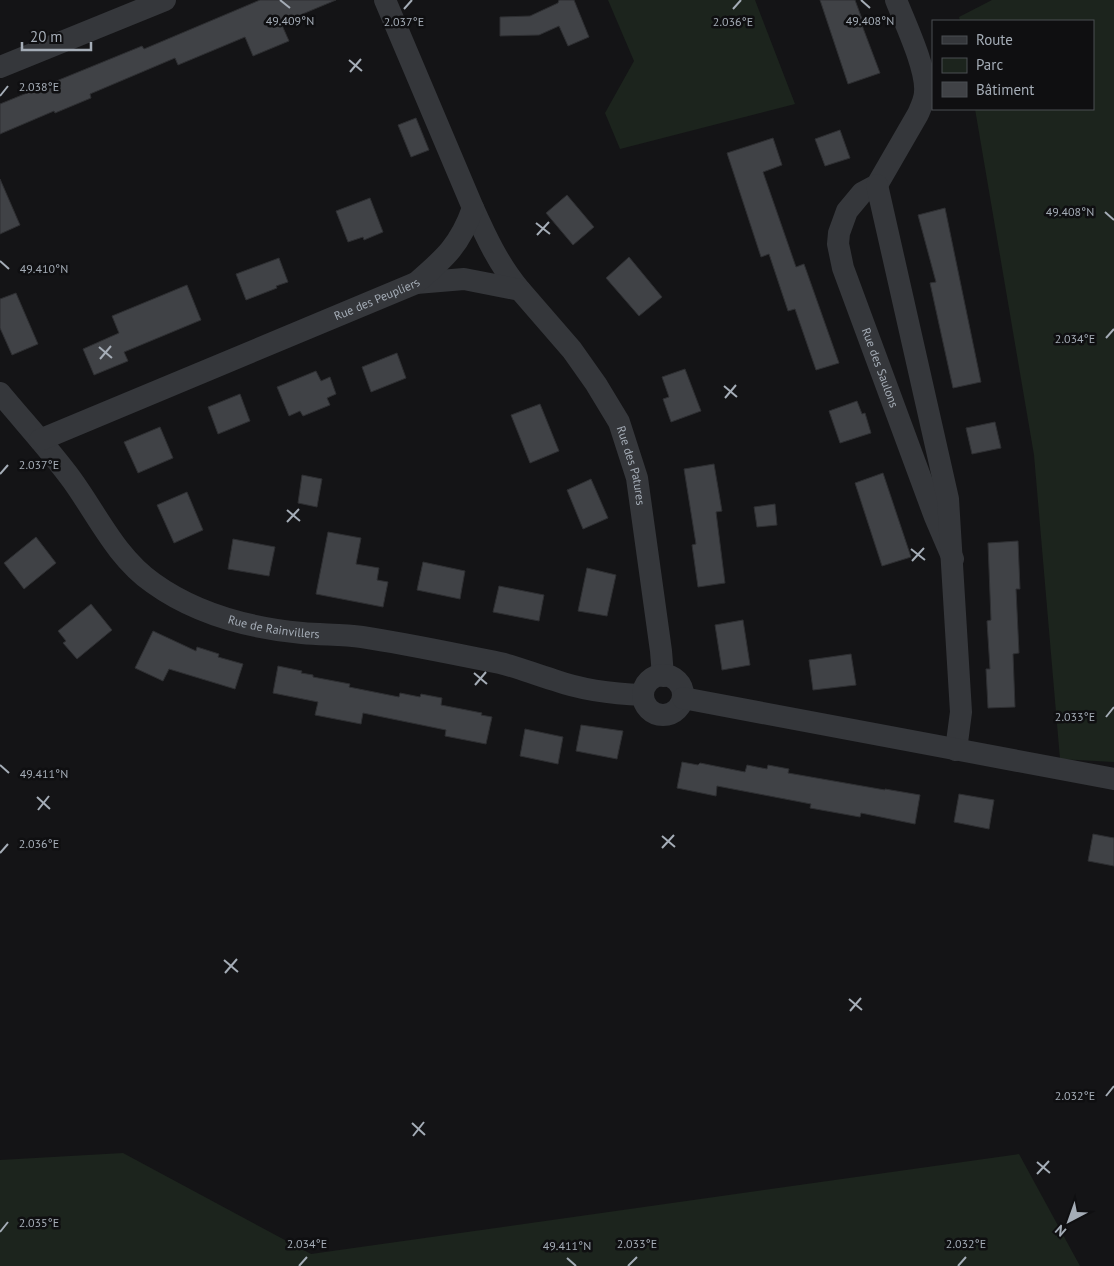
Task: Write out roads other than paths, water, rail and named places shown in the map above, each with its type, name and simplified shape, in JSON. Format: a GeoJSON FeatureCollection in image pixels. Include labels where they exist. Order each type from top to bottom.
{"type":"FeatureCollection","features":[{"type":"Feature","properties":{"kind":"street"},"geometry":{"type":"LineString","coordinates":[[0,67],[165,0]]}},
{"type":"Feature","properties":{"kind":"street"},"geometry":{"type":"LineString","coordinates":[[385,0],[473,208]]}},
{"type":"Feature","properties":{"kind":"street","name":"Rue des Saulons"},"geometry":{"type":"LineString","coordinates":[[896,0],[923,71],[925,92],[918,114],[877,185],[862,193],[847,211],[839,233],[840,255],[935,517],[953,559]]}},
{"type":"Feature","properties":{"kind":"street","name":"Rue des Saulons"},"geometry":{"type":"LineString","coordinates":[[877,185],[948,499],[961,712],[956,750]]}},
{"type":"Feature","properties":{"kind":"street","name":"Rue des Peupliers"},"geometry":{"type":"LineString","coordinates":[[40,440],[188,380],[416,283],[451,251],[466,227],[473,208]]}},
{"type":"Feature","properties":{"kind":"street","name":"Rue des Patures"},"geometry":{"type":"LineString","coordinates":[[473,208],[496,255],[510,278],[584,366],[608,402],[624,435],[633,462],[641,498],[663,676]]}},
{"type":"Feature","properties":{"kind":"street"},"geometry":{"type":"LineString","coordinates":[[416,283],[464,279],[520,290]]}},
{"type":"Feature","properties":{"kind":"street","name":"Rue de Rainvillers"},"geometry":{"type":"LineString","coordinates":[[0,393],[72,480],[126,560],[160,588],[184,602],[226,618],[289,631],[363,637],[512,666],[573,686],[623,694],[643,695]]}},
{"type":"Feature","properties":{"kind":"street"},"geometry":{"type":"LineString","coordinates":[[663,676],[668,676],[678,682],[683,698],[678,709],[673,713],[662,715],[646,707],[643,695],[647,684],[656,677],[663,676]]}},
{"type":"Feature","properties":{"kind":"street"},"geometry":{"type":"LineString","coordinates":[[683,698],[1114,779]]}}]}
